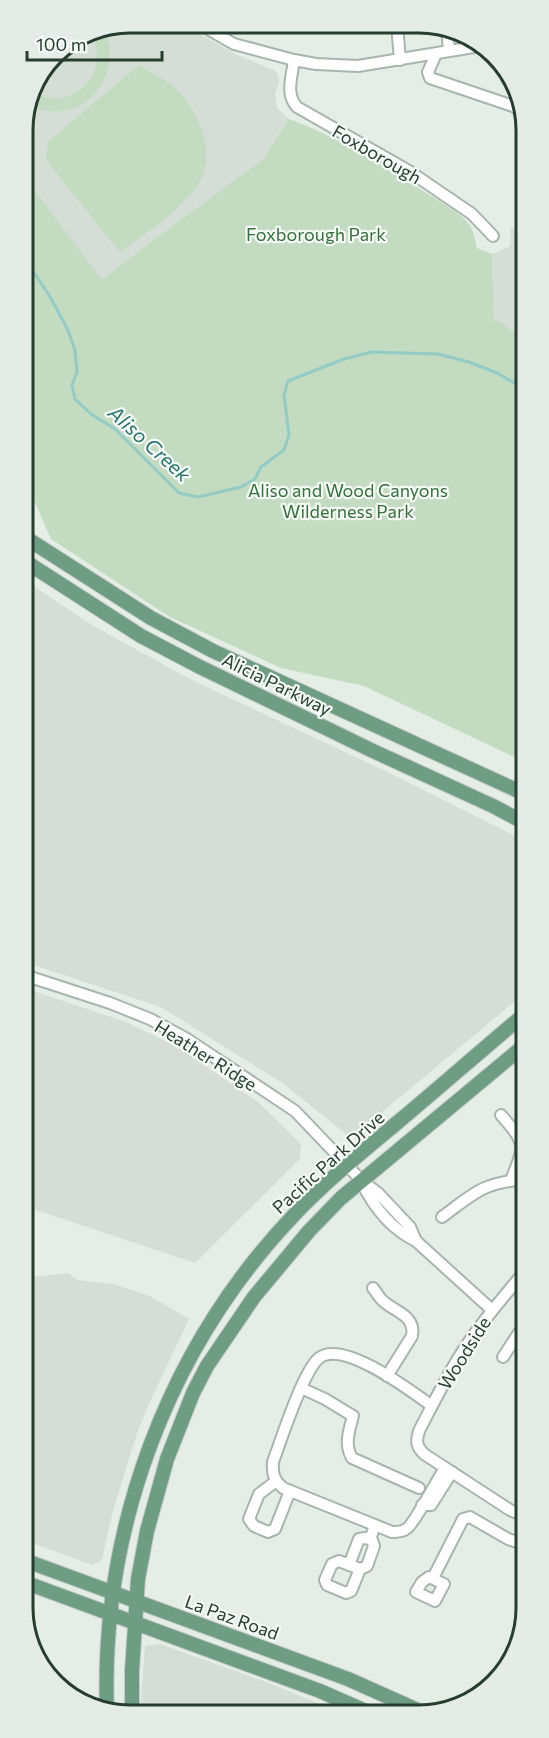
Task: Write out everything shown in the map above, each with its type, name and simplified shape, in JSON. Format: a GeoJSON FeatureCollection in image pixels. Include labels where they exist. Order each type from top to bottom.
{"type":"FeatureCollection","features":[{"type":"Feature","properties":{"kind":"main road","name":"Alicia Parkway"},"geometry":{"type":"LineString","coordinates":[[33,542],[151,618],[213,651],[516,790]]}},
{"type":"Feature","properties":{"kind":"main road","name":"Alicia Parkway"},"geometry":{"type":"LineString","coordinates":[[33,567],[141,636],[198,666],[516,818]]}},
{"type":"Feature","properties":{"kind":"main road","name":"Pacific Park Drive"},"geometry":{"type":"LineString","coordinates":[[107,1702],[113,1593],[122,1542],[139,1474],[168,1401],[203,1335],[240,1279],[272,1238],[307,1202],[347,1165],[516,1021]]}},
{"type":"Feature","properties":{"kind":"main road","name":"Pacific Park Drive"},"geometry":{"type":"LineString","coordinates":[[132,1705],[138,1579],[147,1532],[159,1486],[180,1426],[207,1366],[254,1297],[309,1230],[361,1180],[516,1052]]}},
{"type":"Feature","properties":{"kind":"main road"},"geometry":{"type":"LineString","coordinates":[[180,1426],[182,1400],[204,1354],[203,1335]]}},
{"type":"Feature","properties":{"kind":"main road","name":"La Paz Road"},"geometry":{"type":"LineString","coordinates":[[33,1563],[348,1679],[406,1705]]}},
{"type":"Feature","properties":{"kind":"main road"},"geometry":{"type":"LineString","coordinates":[[33,1585],[320,1691],[352,1705]]}},
{"type":"Feature","properties":{"kind":"street"},"geometry":{"type":"LineString","coordinates":[[216,33],[234,44],[316,64],[358,66],[470,48]]}},
{"type":"Feature","properties":{"kind":"street"},"geometry":{"type":"LineString","coordinates":[[398,33],[400,60]]}},
{"type":"Feature","properties":{"kind":"street"},"geometry":{"type":"LineString","coordinates":[[448,37],[449,51]]}},
{"type":"Feature","properties":{"kind":"street"},"geometry":{"type":"LineString","coordinates":[[436,54],[428,72],[430,78],[513,106]]}},
{"type":"Feature","properties":{"kind":"street","name":"Foxborough"},"geometry":{"type":"LineString","coordinates":[[294,60],[290,90],[291,101],[297,107],[409,171],[472,214],[493,236]]}},
{"type":"Feature","properties":{"kind":"street","name":"Heather Ridge"},"geometry":{"type":"LineString","coordinates":[[33,978],[110,1002],[150,1019],[187,1040],[295,1111],[410,1227],[416,1241],[492,1310]]}},
{"type":"Feature","properties":{"kind":"street"},"geometry":{"type":"LineString","coordinates":[[501,1115],[516,1132]]}},
{"type":"Feature","properties":{"kind":"street"},"geometry":{"type":"LineString","coordinates":[[511,1180],[516,1165]]}},
{"type":"Feature","properties":{"kind":"street"},"geometry":{"type":"LineString","coordinates":[[442,1217],[481,1188],[496,1182],[516,1180]]}},
{"type":"Feature","properties":{"kind":"street","name":"Woodside"},"geometry":{"type":"LineString","coordinates":[[448,1470],[424,1454],[417,1445],[419,1431],[448,1374],[492,1310],[516,1282]]}},
{"type":"Feature","properties":{"kind":"street"},"geometry":{"type":"LineString","coordinates":[[373,1288],[382,1300],[411,1322],[414,1329],[387,1376]]}},
{"type":"Feature","properties":{"kind":"street"},"geometry":{"type":"LineString","coordinates":[[503,1357],[516,1337]]}},
{"type":"Feature","properties":{"kind":"street"},"geometry":{"type":"LineString","coordinates":[[432,1406],[375,1368],[340,1353],[330,1353],[313,1365],[301,1388],[273,1462],[272,1472],[275,1482],[290,1491],[392,1532],[407,1529],[413,1524],[422,1506],[432,1505],[448,1470],[516,1513]]}},
{"type":"Feature","properties":{"kind":"street"},"geometry":{"type":"LineString","coordinates":[[301,1388],[353,1416],[347,1443],[352,1458],[419,1488]]}},
{"type":"Feature","properties":{"kind":"street"},"geometry":{"type":"LineString","coordinates":[[275,1482],[259,1494],[249,1519],[254,1526],[268,1532],[275,1529],[290,1491]]}},
{"type":"Feature","properties":{"kind":"street"},"geometry":{"type":"LineString","coordinates":[[433,1578],[464,1519],[470,1517],[516,1542]]}},
{"type":"Feature","properties":{"kind":"street"},"geometry":{"type":"LineString","coordinates":[[370,1539],[375,1526]]}},
{"type":"Feature","properties":{"kind":"street"},"geometry":{"type":"LineString","coordinates":[[349,1565],[359,1539],[370,1539],[375,1546],[367,1566],[360,1569],[349,1565],[339,1561],[332,1564],[325,1580],[327,1586],[346,1593],[351,1591],[360,1569]]}},
{"type":"Feature","properties":{"kind":"shaded area"},"geometry":{"type":"Polygon","coordinates":[[[199,33],[233,53],[274,70],[278,75],[279,83],[275,94],[277,108],[289,119],[264,160],[156,238],[102,281],[33,190],[33,123],[36,105],[49,76],[61,61],[76,49],[93,40],[111,35],[199,33]]]}},
{"type":"Feature","properties":{"kind":"shaded area"},"geometry":{"type":"Polygon","coordinates":[[[510,227],[516,230],[516,338],[494,322],[492,254],[509,247],[510,227]]]}},
{"type":"Feature","properties":{"kind":"shaded area"},"geometry":{"type":"Polygon","coordinates":[[[33,586],[92,625],[190,679],[385,771],[516,836],[516,1000],[351,1138],[281,1082],[161,1007],[33,965],[33,586]]]}},
{"type":"Feature","properties":{"kind":"shaded area"},"geometry":{"type":"Polygon","coordinates":[[[33,991],[126,1022],[178,1047],[258,1102],[301,1144],[300,1159],[195,1263],[33,1209],[33,991]]]}},
{"type":"Feature","properties":{"kind":"shaded area"},"geometry":{"type":"Polygon","coordinates":[[[68,1273],[77,1280],[113,1284],[152,1297],[189,1319],[137,1433],[112,1514],[102,1560],[92,1565],[33,1543],[33,1277],[68,1273]]]}},
{"type":"Feature","properties":{"kind":"shaded area"},"geometry":{"type":"Polygon","coordinates":[[[160,1644],[322,1705],[141,1705],[145,1646],[160,1644]]]}},
{"type":"Feature","properties":{"kind":"green space"},"geometry":{"type":"Polygon","coordinates":[[[106,36],[109,48],[108,66],[103,81],[94,95],[81,105],[66,110],[49,111],[36,107],[39,95],[51,98],[65,97],[77,92],[87,84],[94,72],[97,59],[94,40],[106,36]]]}},
{"type":"Feature","properties":{"kind":"green space"},"geometry":{"type":"Polygon","coordinates":[[[139,65],[169,83],[193,110],[204,136],[206,162],[203,175],[189,196],[161,222],[120,252],[46,160],[48,142],[139,65]]]}},
{"type":"Feature","properties":{"kind":"green space","name":"Aliso and Wood Canyons Wilderness Park"},"geometry":{"type":"Polygon","coordinates":[[[289,119],[358,151],[440,202],[468,223],[477,248],[492,254],[494,321],[499,321],[516,334],[516,758],[364,686],[281,668],[170,617],[51,539],[33,499],[33,188],[102,280],[263,160],[289,119]]]}},
{"type":"Feature","properties":{"kind":"waterway","name":"Aliso Creek"},"geometry":{"type":"LineString","coordinates":[[33,271],[67,328],[75,350],[77,372],[72,385],[75,399],[91,414],[115,429],[179,493],[198,497],[241,487],[255,479],[261,467],[284,450],[289,435],[284,395],[288,381],[344,359],[371,352],[438,354],[469,362],[497,373],[516,384]]}},
{"type":"Feature","properties":{"kind":"park label","name":"Foxborough Park"},"geometry":{"type":"Point","coordinates":[316,234]}}]}
